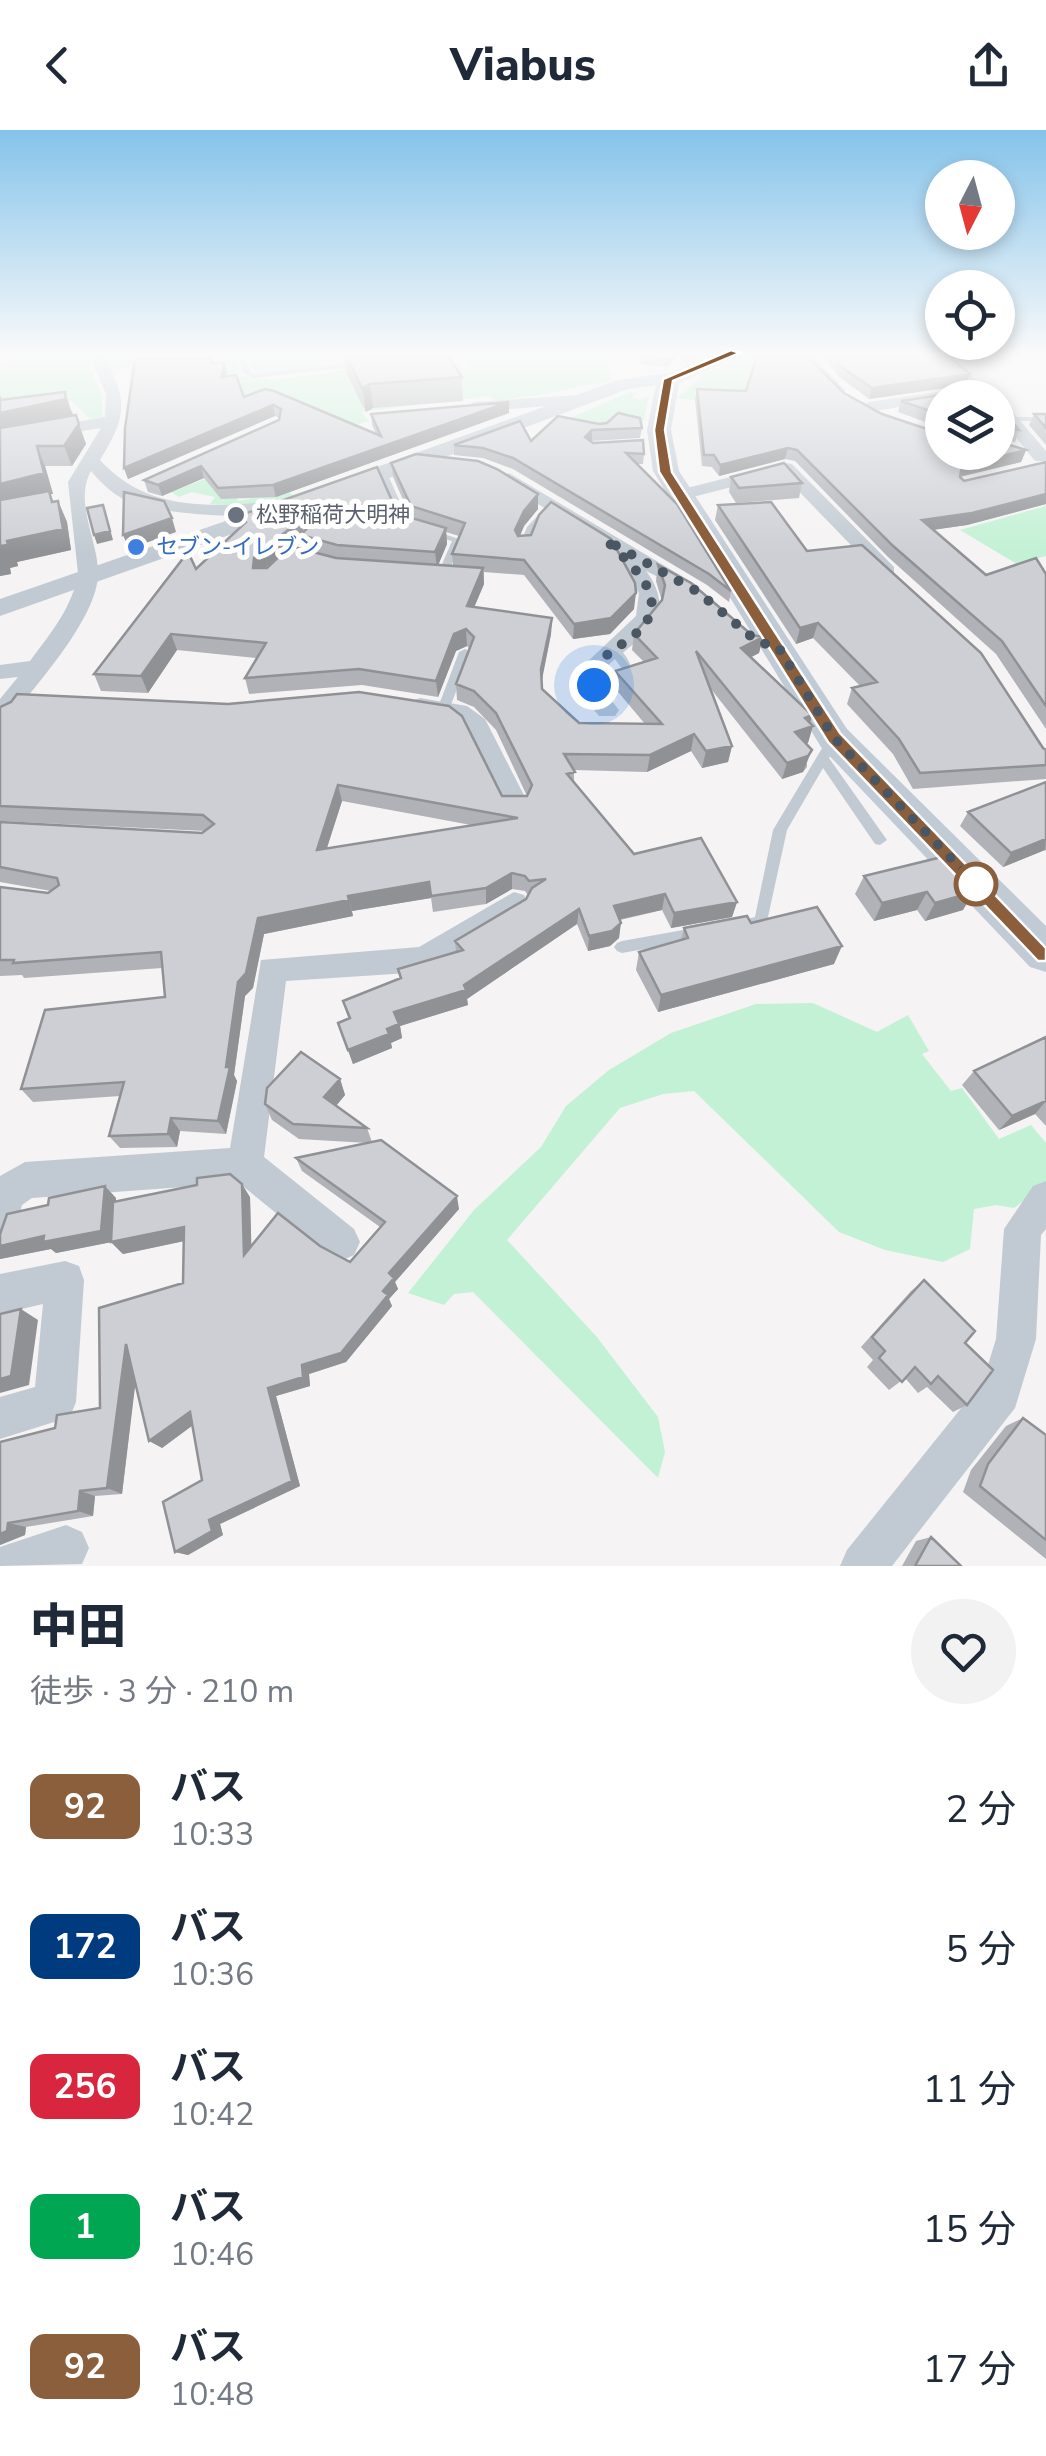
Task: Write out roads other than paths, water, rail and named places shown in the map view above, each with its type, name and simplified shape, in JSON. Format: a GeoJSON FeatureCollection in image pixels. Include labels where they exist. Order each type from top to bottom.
{"type":"FeatureCollection","features":[{"type":"Feature","properties":{"kind":"main road"},"geometry":{"type":"LineString","coordinates":[[660,420],[650,444],[777,645],[829,748],[1046,954]]}},
{"type":"Feature","properties":{"kind":"street"},"geometry":{"type":"LineString","coordinates":[[0,608],[525,420]]}},
{"type":"Feature","properties":{"kind":"street"},"geometry":{"type":"LineString","coordinates":[[892,420],[896,422]]}},
{"type":"Feature","properties":{"kind":"street"},"geometry":{"type":"LineString","coordinates":[[0,440],[112,421]]}},
{"type":"Feature","properties":{"kind":"street"},"geometry":{"type":"LineString","coordinates":[[7,706],[72,615],[89,578],[67,501],[77,476],[112,421]]}},
{"type":"Feature","properties":{"kind":"street"},"geometry":{"type":"LineString","coordinates":[[1015,423],[1042,461]]}},
{"type":"Feature","properties":{"kind":"street"},"geometry":{"type":"LineString","coordinates":[[1015,449],[1042,461]]}},
{"type":"Feature","properties":{"kind":"street"},"geometry":{"type":"LineString","coordinates":[[90,460],[132,488],[140,500],[231,509],[290,506]]}},
{"type":"Feature","properties":{"kind":"street"},"geometry":{"type":"LineString","coordinates":[[419,460],[472,465]]}},
{"type":"Feature","properties":{"kind":"street"},"geometry":{"type":"LineString","coordinates":[[681,495],[786,468],[903,586]]}},
{"type":"Feature","properties":{"kind":"street"},"geometry":{"type":"LineString","coordinates":[[494,472],[712,604]]}},
{"type":"Feature","properties":{"kind":"street"},"geometry":{"type":"LineString","coordinates":[[606,540],[642,576],[652,606],[649,620],[595,665],[595,698],[607,710]]}},
{"type":"Feature","properties":{"kind":"street"},"geometry":{"type":"LineString","coordinates":[[740,627],[759,643],[777,645]]}},
{"type":"Feature","properties":{"kind":"street"},"geometry":{"type":"LineString","coordinates":[[0,672],[38,667]]}},
{"type":"Feature","properties":{"kind":"street"},"geometry":{"type":"LineString","coordinates":[[7,706],[46,700]]}},
{"type":"Feature","properties":{"kind":"street"},"geometry":{"type":"LineString","coordinates":[[394,702],[459,712],[476,725],[515,803]]}},
{"type":"Feature","properties":{"kind":"street"},"geometry":{"type":"LineString","coordinates":[[245,1164],[272,968],[424,958],[514,902]]}},
{"type":"Feature","properties":{"kind":"street"},"geometry":{"type":"LineString","coordinates":[[0,1229],[5,1195],[25,1180],[245,1164],[342,1242]]}},
{"type":"Feature","properties":{"kind":"street"},"geometry":{"type":"LineString","coordinates":[[863,1566],[1000,1394],[1016,1339],[1023,1229],[1046,1199]]}},
{"type":"Feature","properties":{"kind":"street"},"geometry":{"type":"LineString","coordinates":[[0,1294],[65,1280],[54,1402],[0,1418]]}},
{"type":"Feature","properties":{"kind":"street"},"geometry":{"type":"LineString","coordinates":[[9,1566],[66,1548]]}},
{"type":"Feature","properties":{"kind":"lane"},"geometry":{"type":"LineString","coordinates":[[382,473],[406,526],[457,540],[442,576]]}},
{"type":"Feature","properties":{"kind":"lane"},"geometry":{"type":"LineString","coordinates":[[524,548],[532,527],[552,505]]}},
{"type":"Feature","properties":{"kind":"lane"},"geometry":{"type":"LineString","coordinates":[[425,574],[457,577]]}},
{"type":"Feature","properties":{"kind":"lane"},"geometry":{"type":"LineString","coordinates":[[613,648],[627,667]]}},
{"type":"Feature","properties":{"kind":"lane"},"geometry":{"type":"LineString","coordinates":[[443,710],[465,652]]}},
{"type":"Feature","properties":{"kind":"lane"},"geometry":{"type":"LineString","coordinates":[[829,748],[880,840]]}},
{"type":"Feature","properties":{"kind":"lane"},"geometry":{"type":"LineString","coordinates":[[726,928],[761,922],[780,830],[829,748]]}},
{"type":"Feature","properties":{"kind":"lane"},"geometry":{"type":"LineString","coordinates":[[622,947],[709,931]]}},
{"type":"Feature","properties":{"kind":"place","name":"松野稲荷大明神"},"geometry":{"type":"Point","coordinates":[236,515]}},
{"type":"Feature","properties":{"kind":"place","name":"セブン-イレブン"},"geometry":{"type":"Point","coordinates":[136,547]}}]}
